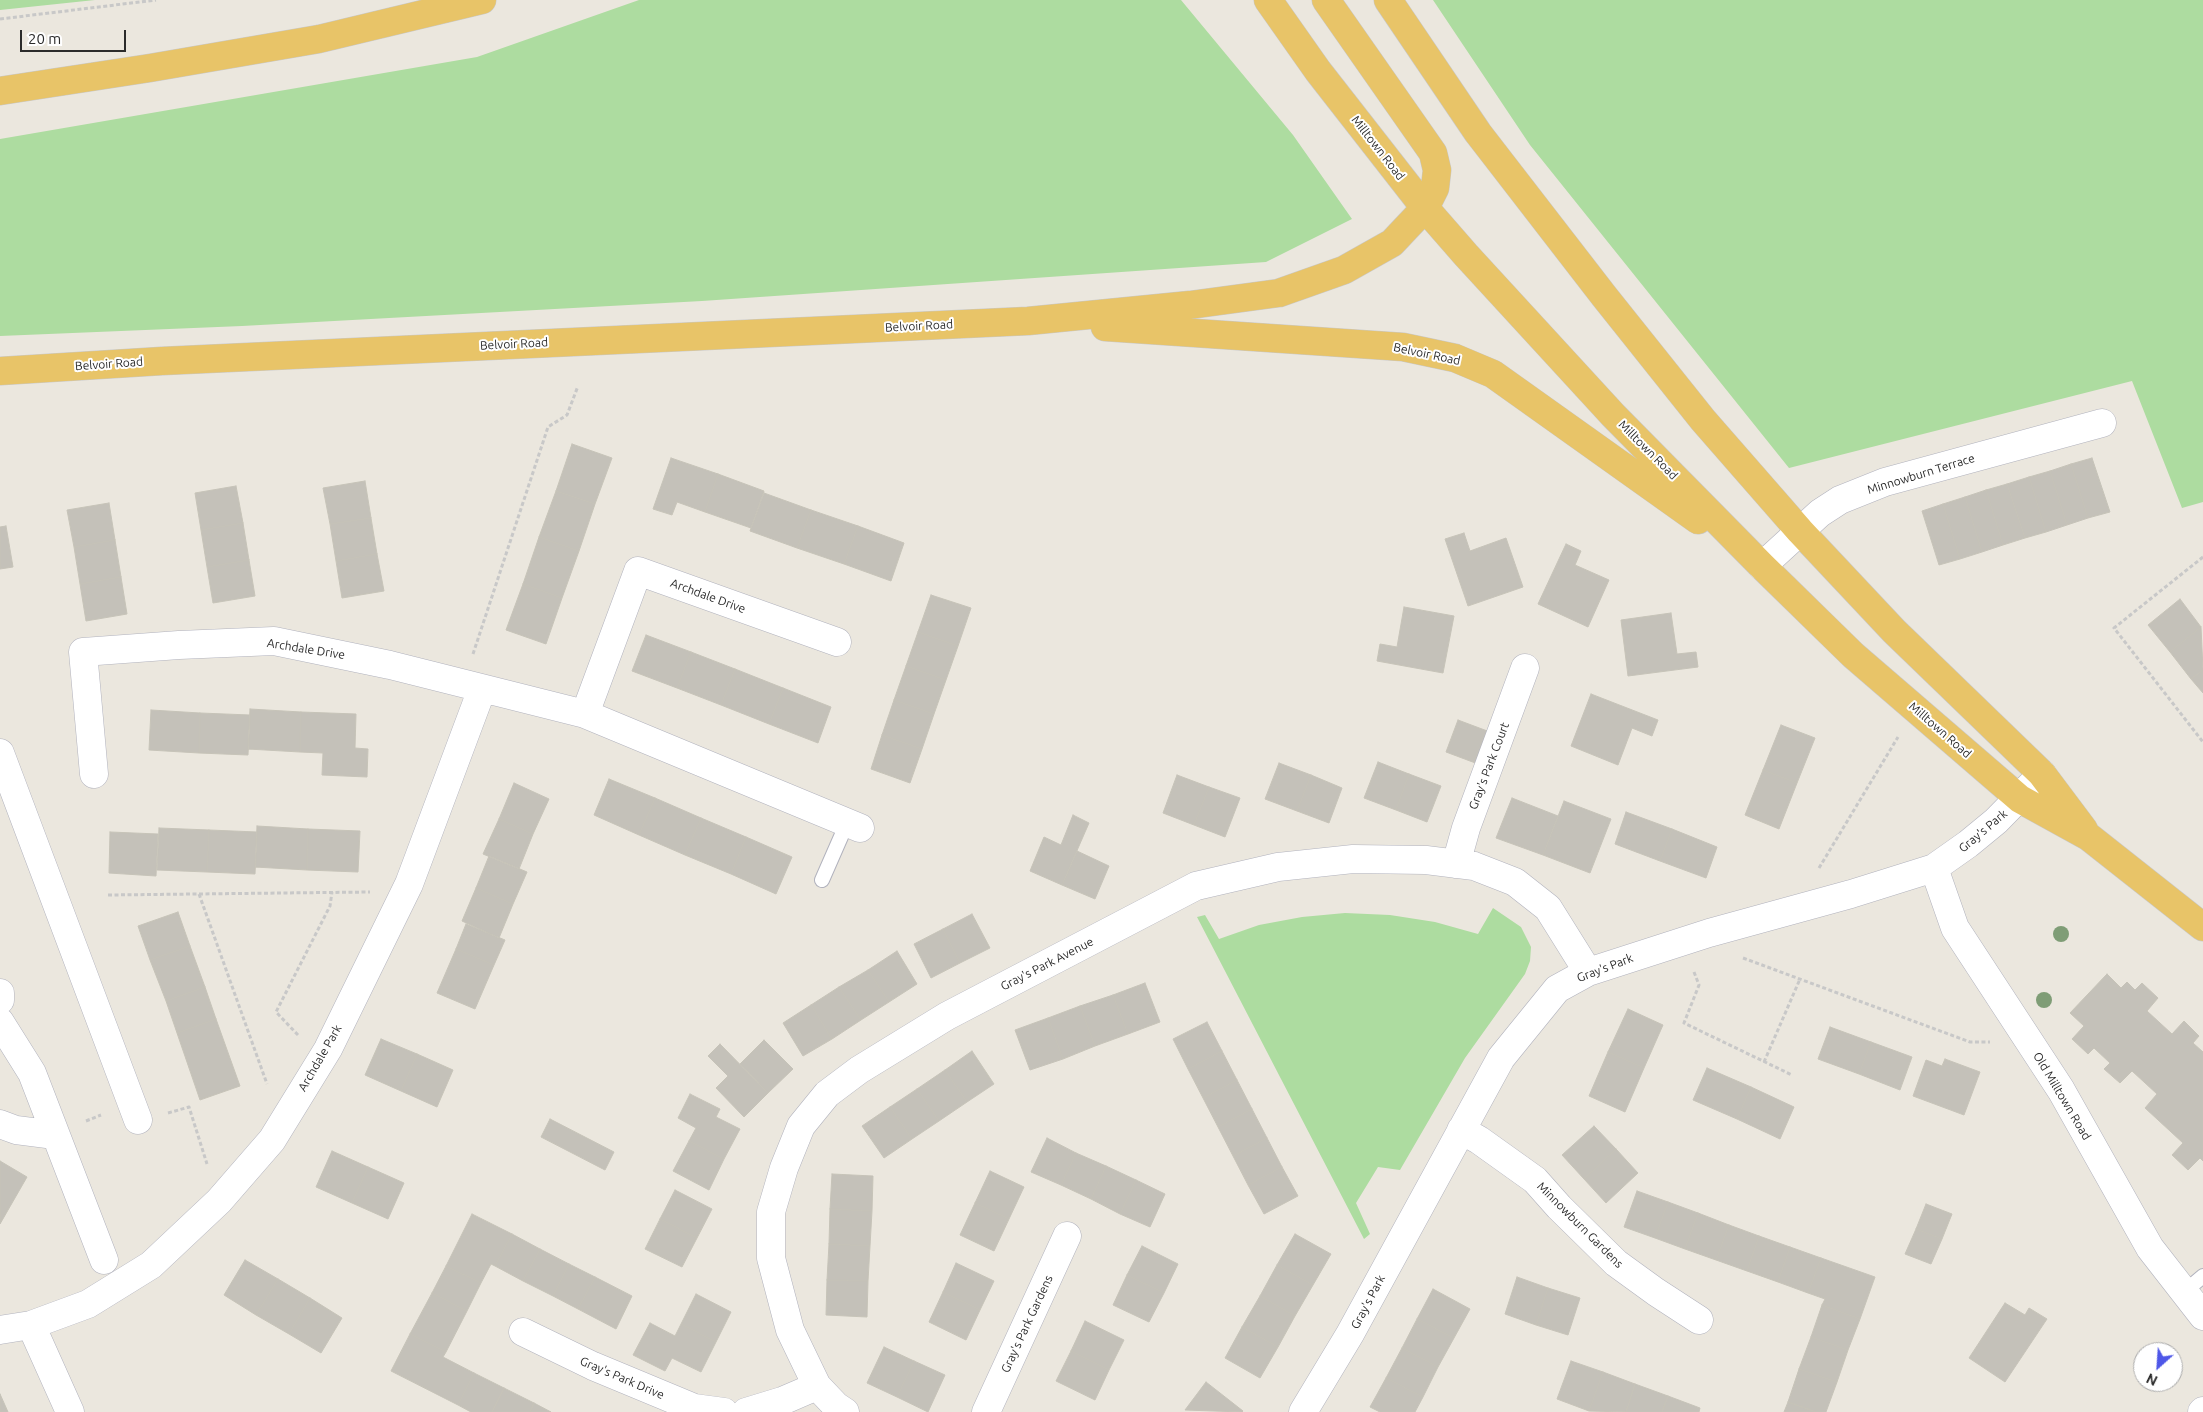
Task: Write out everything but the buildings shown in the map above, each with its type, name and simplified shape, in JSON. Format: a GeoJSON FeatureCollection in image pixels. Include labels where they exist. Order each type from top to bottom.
{"type":"FeatureCollection","features":[{"type":"Feature","properties":{"kind":"highway"},"geometry":{"type":"LineString","coordinates":[[0,90],[150,68],[319,39],[482,0]]}},
{"type":"Feature","properties":{"kind":"highway","name":"Milltown Road"},"geometry":{"type":"LineString","coordinates":[[1268,0],[1318,71],[1425,208],[1613,415],[1762,566],[1853,655],[2020,799],[2089,837],[2203,927]]}},
{"type":"Feature","properties":{"kind":"highway","name":"Belvoir Road"},"geometry":{"type":"LineString","coordinates":[[0,371],[162,361],[1028,321],[1190,305],[1279,293],[1344,270],[1392,243],[1425,208],[1435,188],[1437,170],[1433,153],[1326,0]]}},
{"type":"Feature","properties":{"kind":"highway","name":"Milltown Road"},"geometry":{"type":"LineString","coordinates":[[1388,0],[1478,133],[1703,420],[1800,531],[1894,631],[2042,774],[2089,837]]}},
{"type":"Feature","properties":{"kind":"highway","name":"Belvoir Road"},"geometry":{"type":"LineString","coordinates":[[1028,321],[1403,347],[1455,358],[1493,374],[1762,566]]}},
{"type":"Feature","properties":{"kind":"street","name":"Minnowburn Terrace"},"geometry":{"type":"LineString","coordinates":[[1762,566],[1820,513],[1840,500],[1885,482],[2102,423]]}},
{"type":"Feature","properties":{"kind":"street","name":"Archdale Drive"},"geometry":{"type":"LineString","coordinates":[[585,714],[638,571],[837,642]]}},
{"type":"Feature","properties":{"kind":"street","name":"Archdale Drive"},"geometry":{"type":"LineString","coordinates":[[94,774],[83,652],[274,641],[390,664],[585,714],[854,825]]}},
{"type":"Feature","properties":{"kind":"street","name":"Gray's Park Court"},"geometry":{"type":"LineString","coordinates":[[1456,864],[1466,828],[1525,668]]}},
{"type":"Feature","properties":{"kind":"street","name":"Archdale Park"},"geometry":{"type":"LineString","coordinates":[[0,1330],[31,1324],[88,1304],[151,1265],[219,1201],[272,1140],[328,1049],[405,891],[473,686]]}},
{"type":"Feature","properties":{"kind":"street"},"geometry":{"type":"LineString","coordinates":[[0,753],[135,1111]]}},
{"type":"Feature","properties":{"kind":"street","name":"Gray's Park"},"geometry":{"type":"LineString","coordinates":[[1303,1412],[1350,1334],[1501,1058],[1557,989],[1588,972],[1682,941],[1934,868],[1968,844],[2020,799],[2042,774]]}},
{"type":"Feature","properties":{"kind":"street","name":"Gray's Park Avenue"},"geometry":{"type":"LineString","coordinates":[[846,1412],[836,1406],[817,1386],[790,1330],[771,1258],[771,1212],[784,1168],[801,1126],[827,1094],[859,1070],[947,1016],[1196,886],[1278,867],[1353,859],[1426,860],[1474,866],[1515,882],[1548,908],[1588,972]]}},
{"type":"Feature","properties":{"kind":"street","name":"Old Milltown Road"},"geometry":{"type":"LineString","coordinates":[[1934,868],[1955,928],[2061,1090],[2150,1248],[2193,1284],[2203,1316]]}},
{"type":"Feature","properties":{"kind":"street"},"geometry":{"type":"LineString","coordinates":[[0,994],[0,1000]]}},
{"type":"Feature","properties":{"kind":"street"},"geometry":{"type":"LineString","coordinates":[[0,1022],[32,1073],[104,1260]]}},
{"type":"Feature","properties":{"kind":"street"},"geometry":{"type":"LineString","coordinates":[[0,1124],[16,1130],[56,1135]]}},
{"type":"Feature","properties":{"kind":"street","name":"Minnowburn Gardens"},"geometry":{"type":"LineString","coordinates":[[1461,1130],[1479,1140],[1535,1180],[1559,1207],[1616,1263],[1699,1320]]}},
{"type":"Feature","properties":{"kind":"street","name":"Gray's Park Gardens"},"geometry":{"type":"LineString","coordinates":[[986,1412],[1067,1236]]}},
{"type":"Feature","properties":{"kind":"street"},"geometry":{"type":"LineString","coordinates":[[31,1324],[70,1412]]}},
{"type":"Feature","properties":{"kind":"street","name":"Gray's Park Drive"},"geometry":{"type":"LineString","coordinates":[[523,1332],[593,1366],[694,1408],[724,1412]]}},
{"type":"Feature","properties":{"kind":"street"},"geometry":{"type":"LineString","coordinates":[[746,1412],[782,1401],[817,1386]]}},
{"type":"Feature","properties":{"kind":"lane"},"geometry":{"type":"LineString","coordinates":[[822,880],[854,825]]}},
{"type":"Feature","properties":{"kind":"path"},"geometry":{"type":"LineString","coordinates":[[0,19],[156,0]]}},
{"type":"Feature","properties":{"kind":"path"},"geometry":{"type":"LineString","coordinates":[[473,686],[548,427],[567,415],[578,386]]}},
{"type":"Feature","properties":{"kind":"path"},"geometry":{"type":"LineString","coordinates":[[2203,557],[2114,628],[2203,742]]}},
{"type":"Feature","properties":{"kind":"path"},"geometry":{"type":"LineString","coordinates":[[1794,909],[1900,735]]}},
{"type":"Feature","properties":{"kind":"path"},"geometry":{"type":"LineString","coordinates":[[108,895],[405,891]]}},
{"type":"Feature","properties":{"kind":"path"},"geometry":{"type":"LineString","coordinates":[[300,1038],[276,1012],[330,906],[332,892]]}},
{"type":"Feature","properties":{"kind":"path"},"geometry":{"type":"LineString","coordinates":[[199,894],[268,1086]]}},
{"type":"Feature","properties":{"kind":"path"},"geometry":{"type":"LineString","coordinates":[[1709,933],[1740,957],[1970,1042],[2028,1041]]}},
{"type":"Feature","properties":{"kind":"path"},"geometry":{"type":"LineString","coordinates":[[1682,941],[1699,985],[1684,1023],[1792,1075]]}},
{"type":"Feature","properties":{"kind":"path"},"geometry":{"type":"LineString","coordinates":[[1764,1062],[1800,979]]}},
{"type":"Feature","properties":{"kind":"path"},"geometry":{"type":"LineString","coordinates":[[56,1135],[135,1111],[189,1107],[219,1201]]}},
{"type":"Feature","properties":{"kind":"green space"},"geometry":{"type":"Polygon","coordinates":[[[0,0],[95,0],[0,10],[0,0]]]}},
{"type":"Feature","properties":{"kind":"green space"},"geometry":{"type":"Polygon","coordinates":[[[639,0],[1181,0],[1293,135],[1352,219],[1266,262],[702,301],[242,326],[0,336],[0,139],[477,57],[639,0]]]}},
{"type":"Feature","properties":{"kind":"green space"},"geometry":{"type":"Polygon","coordinates":[[[1433,0],[2203,0],[2203,502],[2182,508],[2132,381],[1789,468],[1530,145],[1433,0]]]}},
{"type":"Feature","properties":{"kind":"green space"},"geometry":{"type":"Polygon","coordinates":[[[1493,908],[1521,927],[1531,947],[1530,961],[1525,974],[1465,1058],[1400,1170],[1378,1167],[1356,1203],[1370,1234],[1364,1239],[1197,917],[1205,915],[1219,939],[1259,925],[1302,917],[1345,913],[1390,915],[1435,922],[1478,934],[1493,908]]]}}]}
